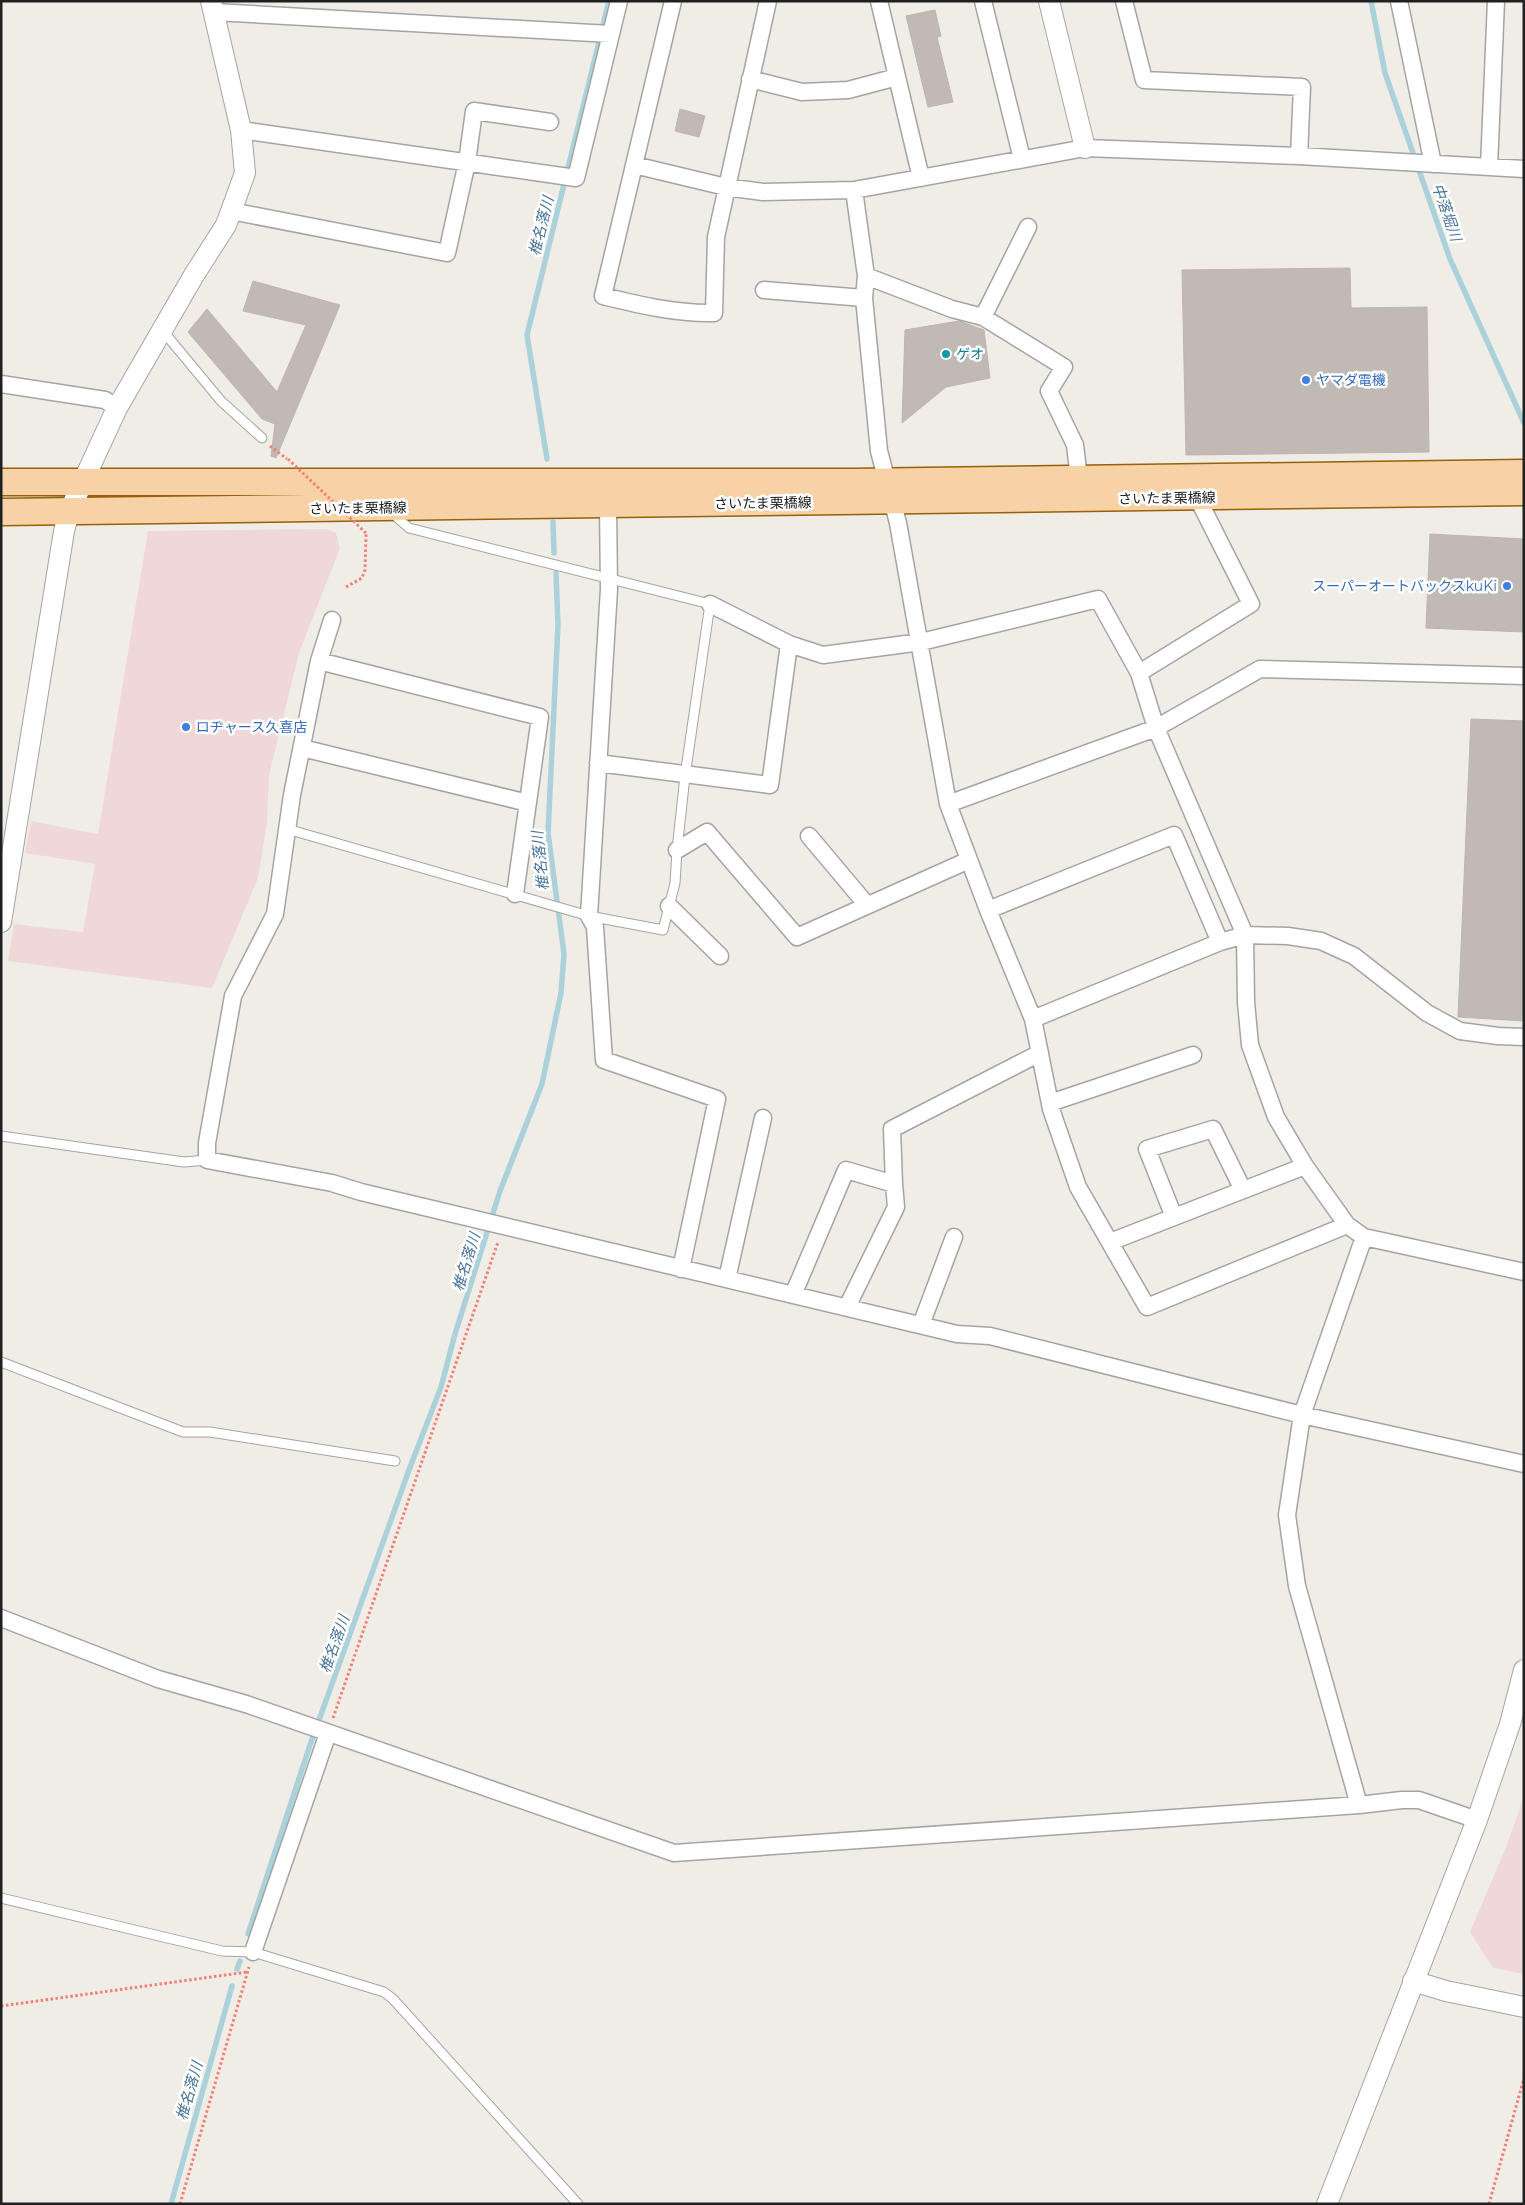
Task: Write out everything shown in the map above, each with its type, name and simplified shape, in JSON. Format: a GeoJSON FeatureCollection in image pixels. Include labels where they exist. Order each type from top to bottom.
{"type":"FeatureCollection","features":[{"type":"Feature","properties":{"kind":"main road","name":"さいたま栗橋線"},"geometry":{"type":"LineString","coordinates":[[1,512],[608,505],[890,491],[1079,479],[1524,473]]}},
{"type":"Feature","properties":{"kind":"main road","name":"さいたま栗橋線"},"geometry":{"type":"LineString","coordinates":[[1,482],[890,491],[1197,497],[1524,492]]}},
{"type":"Feature","properties":{"kind":"street"},"geometry":{"type":"LineString","coordinates":[[241,130],[576,178],[619,1]]}},
{"type":"Feature","properties":{"kind":"street"},"geometry":{"type":"LineString","coordinates":[[673,1],[603,296],[686,314],[714,313],[716,237],[768,1]]}},
{"type":"Feature","properties":{"kind":"street"},"geometry":{"type":"LineString","coordinates":[[879,1],[921,178]]}},
{"type":"Feature","properties":{"kind":"street"},"geometry":{"type":"LineString","coordinates":[[983,1],[1022,159]]}},
{"type":"Feature","properties":{"kind":"street"},"geometry":{"type":"LineString","coordinates":[[1049,1],[1085,148]]}},
{"type":"Feature","properties":{"kind":"street"},"geometry":{"type":"LineString","coordinates":[[1124,1],[1144,80],[1302,87],[1299,156]]}},
{"type":"Feature","properties":{"kind":"street"},"geometry":{"type":"LineString","coordinates":[[1399,1],[1433,164]]}},
{"type":"Feature","properties":{"kind":"street"},"geometry":{"type":"LineString","coordinates":[[1489,167],[1496,1]]}},
{"type":"Feature","properties":{"kind":"street"},"geometry":{"type":"LineString","coordinates":[[1,922],[64,530],[69,512],[117,408],[194,275],[226,225],[245,173],[241,130],[213,7],[610,34]]}},
{"type":"Feature","properties":{"kind":"street"},"geometry":{"type":"LineString","coordinates":[[750,79],[802,92],[848,90],[897,77]]}},
{"type":"Feature","properties":{"kind":"street"},"geometry":{"type":"LineString","coordinates":[[231,211],[446,253],[467,162],[474,111],[550,122]]}},
{"type":"Feature","properties":{"kind":"street"},"geometry":{"type":"LineString","coordinates":[[634,165],[726,187],[763,192],[854,190],[1085,148],[1299,156],[1524,169]]}},
{"type":"Feature","properties":{"kind":"street"},"geometry":{"type":"LineString","coordinates":[[854,190],[866,276],[864,298],[879,451],[890,491],[921,642],[948,804],[988,910],[1033,1019],[1050,1103],[1078,1187],[1148,1306],[1347,1225]]}},
{"type":"Feature","properties":{"kind":"street"},"geometry":{"type":"LineString","coordinates":[[983,317],[1028,227]]}},
{"type":"Feature","properties":{"kind":"street"},"geometry":{"type":"LineString","coordinates":[[866,276],[952,309],[983,317],[1064,368],[1049,391],[1075,445],[1079,479]]}},
{"type":"Feature","properties":{"kind":"street"},"geometry":{"type":"LineString","coordinates":[[764,290],[864,298]]}},
{"type":"Feature","properties":{"kind":"street"},"geometry":{"type":"LineString","coordinates":[[1,384],[105,400],[117,408]]}},
{"type":"Feature","properties":{"kind":"street"},"geometry":{"type":"LineString","coordinates":[[1139,673],[1251,604],[1197,497]]}},
{"type":"Feature","properties":{"kind":"street"},"geometry":{"type":"LineString","coordinates":[[608,505],[609,579],[589,916],[595,927],[604,1060],[717,1098],[681,1269]]}},
{"type":"Feature","properties":{"kind":"street"},"geometry":{"type":"LineString","coordinates":[[710,604],[789,644],[823,655],[921,642],[1098,598],[1139,673],[1156,728],[1245,935],[1246,1002],[1250,1045],[1276,1117],[1305,1166],[1347,1225],[1364,1237],[1524,1272]]}},
{"type":"Feature","properties":{"kind":"street"},"geometry":{"type":"LineString","coordinates":[[332,620],[319,661],[302,748],[287,829],[276,914],[232,996],[207,1143],[207,1160],[332,1183],[361,1192],[681,1269],[958,1334],[990,1336],[1302,1415],[1524,1464]]}},
{"type":"Feature","properties":{"kind":"street"},"geometry":{"type":"LineString","coordinates":[[598,763],[685,776],[770,785],[789,644]]}},
{"type":"Feature","properties":{"kind":"street"},"geometry":{"type":"LineString","coordinates":[[319,661],[540,717],[515,894]]}},
{"type":"Feature","properties":{"kind":"street"},"geometry":{"type":"LineString","coordinates":[[948,804],[1156,728],[1260,669],[1524,676]]}},
{"type":"Feature","properties":{"kind":"street"},"geometry":{"type":"LineString","coordinates":[[302,748],[528,803]]}},
{"type":"Feature","properties":{"kind":"street"},"geometry":{"type":"LineString","coordinates":[[677,850],[707,832],[797,937],[969,860]]}},
{"type":"Feature","properties":{"kind":"street"},"geometry":{"type":"LineString","coordinates":[[988,910],[1174,835],[1220,942]]}},
{"type":"Feature","properties":{"kind":"street"},"geometry":{"type":"LineString","coordinates":[[809,836],[867,905]]}},
{"type":"Feature","properties":{"kind":"street"},"geometry":{"type":"LineString","coordinates":[[669,906],[720,956]]}},
{"type":"Feature","properties":{"kind":"street"},"geometry":{"type":"LineString","coordinates":[[1033,1019],[1220,942],[1245,935],[1288,936],[1321,941],[1354,956],[1427,1013],[1460,1031],[1524,1037]]}},
{"type":"Feature","properties":{"kind":"street"},"geometry":{"type":"LineString","coordinates":[[846,1307],[896,1207],[892,1129],[1040,1053]]}},
{"type":"Feature","properties":{"kind":"street"},"geometry":{"type":"LineString","coordinates":[[1050,1103],[1193,1055]]}},
{"type":"Feature","properties":{"kind":"street"},"geometry":{"type":"LineString","coordinates":[[727,1279],[763,1118]]}},
{"type":"Feature","properties":{"kind":"street"},"geometry":{"type":"LineString","coordinates":[[1174,1217],[1147,1149],[1213,1128],[1243,1190]]}},
{"type":"Feature","properties":{"kind":"street"},"geometry":{"type":"LineString","coordinates":[[1110,1242],[1305,1166]]}},
{"type":"Feature","properties":{"kind":"street"},"geometry":{"type":"LineString","coordinates":[[793,1295],[846,1170],[894,1184]]}},
{"type":"Feature","properties":{"kind":"street"},"geometry":{"type":"LineString","coordinates":[[921,1325],[954,1237]]}},
{"type":"Feature","properties":{"kind":"street"},"geometry":{"type":"LineString","coordinates":[[1359,1805],[1297,1586],[1287,1515],[1302,1415],[1364,1237]]}},
{"type":"Feature","properties":{"kind":"street"},"geometry":{"type":"LineString","coordinates":[[1,1618],[158,1680],[246,1704],[674,1852],[1359,1805],[1402,1800],[1419,1800],[1477,1820]]}},
{"type":"Feature","properties":{"kind":"street"},"geometry":{"type":"LineString","coordinates":[[1327,2204],[1477,1820],[1510,1724],[1524,1670]]}},
{"type":"Feature","properties":{"kind":"street"},"geometry":{"type":"LineString","coordinates":[[253,1952],[328,1733]]}},
{"type":"Feature","properties":{"kind":"street"},"geometry":{"type":"LineString","coordinates":[[1413,1981],[1446,1991],[1524,2007]]}},
{"type":"Feature","properties":{"kind":"lane"},"geometry":{"type":"LineString","coordinates":[[163,331],[221,401],[262,438]]}},
{"type":"Feature","properties":{"kind":"lane"},"geometry":{"type":"LineString","coordinates":[[287,829],[589,916],[663,930],[675,883],[685,776],[710,604],[410,528],[386,507]]}},
{"type":"Feature","properties":{"kind":"lane"},"geometry":{"type":"LineString","coordinates":[[1,1136],[184,1162],[207,1160]]}},
{"type":"Feature","properties":{"kind":"lane"},"geometry":{"type":"LineString","coordinates":[[1,1362],[183,1432],[210,1432],[395,1461]]}},
{"type":"Feature","properties":{"kind":"lane"},"geometry":{"type":"LineString","coordinates":[[1,1898],[222,1951],[253,1952],[371,1986],[393,1999],[578,2204]]}},
{"type":"Feature","properties":{"kind":"path"},"geometry":{"type":"LineString","coordinates":[[269,445],[288,459],[366,533],[365,570],[362,578],[346,587]]}},
{"type":"Feature","properties":{"kind":"path"},"geometry":{"type":"LineString","coordinates":[[328,1733],[504,1227]]}},
{"type":"Feature","properties":{"kind":"path"},"geometry":{"type":"LineString","coordinates":[[180,2204],[253,1952]]}},
{"type":"Feature","properties":{"kind":"path"},"geometry":{"type":"LineString","coordinates":[[1,2006],[247,1972]]}},
{"type":"Feature","properties":{"kind":"path"},"geometry":{"type":"LineString","coordinates":[[1489,2204],[1524,2078]]}},
{"type":"Feature","properties":{"kind":"shaded area"},"geometry":{"type":"Polygon","coordinates":[[[326,529],[336,533],[340,548],[299,653],[269,775],[267,823],[258,878],[212,988],[8,961],[14,924],[83,932],[95,864],[25,853],[31,821],[98,834],[148,531],[326,529]]]}},
{"type":"Feature","properties":{"kind":"shaded area"},"geometry":{"type":"Polygon","coordinates":[[[1524,1797],[1524,1974],[1493,1968],[1470,1932],[1506,1847],[1524,1797]]]}},
{"type":"Feature","properties":{"kind":"building"},"geometry":{"type":"Polygon","coordinates":[[[935,10],[941,36],[937,37],[953,102],[928,107],[906,16],[935,10]]]}},
{"type":"Feature","properties":{"kind":"building"},"geometry":{"type":"Polygon","coordinates":[[[680,109],[705,116],[699,137],[675,131],[680,109]]]}},
{"type":"Feature","properties":{"kind":"building","name":"ヤマダ電機"},"geometry":{"type":"Polygon","coordinates":[[[1350,268],[1351,308],[1427,307],[1429,452],[1186,455],[1182,270],[1350,268]]]}},
{"type":"Feature","properties":{"kind":"building"},"geometry":{"type":"Polygon","coordinates":[[[253,281],[340,305],[276,458],[271,456],[275,424],[262,419],[188,332],[207,309],[277,392],[306,325],[243,311],[253,281]]]}},
{"type":"Feature","properties":{"kind":"building","name":"ゲオ"},"geometry":{"type":"Polygon","coordinates":[[[959,321],[984,330],[990,378],[946,387],[902,423],[905,330],[959,321]]]}},
{"type":"Feature","properties":{"kind":"building"},"geometry":{"type":"Polygon","coordinates":[[[1430,534],[1524,539],[1524,632],[1426,628],[1430,534]]]}},
{"type":"Feature","properties":{"kind":"building"},"geometry":{"type":"Polygon","coordinates":[[[1471,719],[1524,721],[1524,1021],[1458,1017],[1471,719]]]}},
{"type":"Feature","properties":{"kind":"waterway","name":"椎名落川"},"geometry":{"type":"LineString","coordinates":[[547,459],[527,335],[609,1]]}},
{"type":"Feature","properties":{"kind":"waterway","name":"中落堀川"},"geometry":{"type":"LineString","coordinates":[[1371,1],[1385,73],[1450,259],[1524,423]]}},
{"type":"Feature","properties":{"kind":"waterway","name":"椎名落川"},"geometry":{"type":"LineString","coordinates":[[553,522],[554,553]]}},
{"type":"Feature","properties":{"kind":"waterway","name":"椎名落川"},"geometry":{"type":"LineString","coordinates":[[248,1934],[310,1745],[409,1470],[441,1387],[455,1334],[500,1191],[542,1084],[561,993],[564,954],[548,833],[558,625],[556,573]]}},
{"type":"Feature","properties":{"kind":"waterway","name":"椎名落川"},"geometry":{"type":"LineString","coordinates":[[237,1969],[240,1961]]}},
{"type":"Feature","properties":{"kind":"waterway","name":"椎名落川"},"geometry":{"type":"LineString","coordinates":[[171,2204],[232,1986]]}},
{"type":"Feature","properties":{"kind":"place","name":"ゲオ"},"geometry":{"type":"Point","coordinates":[946,354]}},
{"type":"Feature","properties":{"kind":"place","name":"ヤマダ電機"},"geometry":{"type":"Point","coordinates":[1306,380]}},
{"type":"Feature","properties":{"kind":"place","name":"スーパーオートバックスkuKi"},"geometry":{"type":"Point","coordinates":[1507,586]}},
{"type":"Feature","properties":{"kind":"place","name":"ロヂャース久喜店"},"geometry":{"type":"Point","coordinates":[186,727]}}]}
